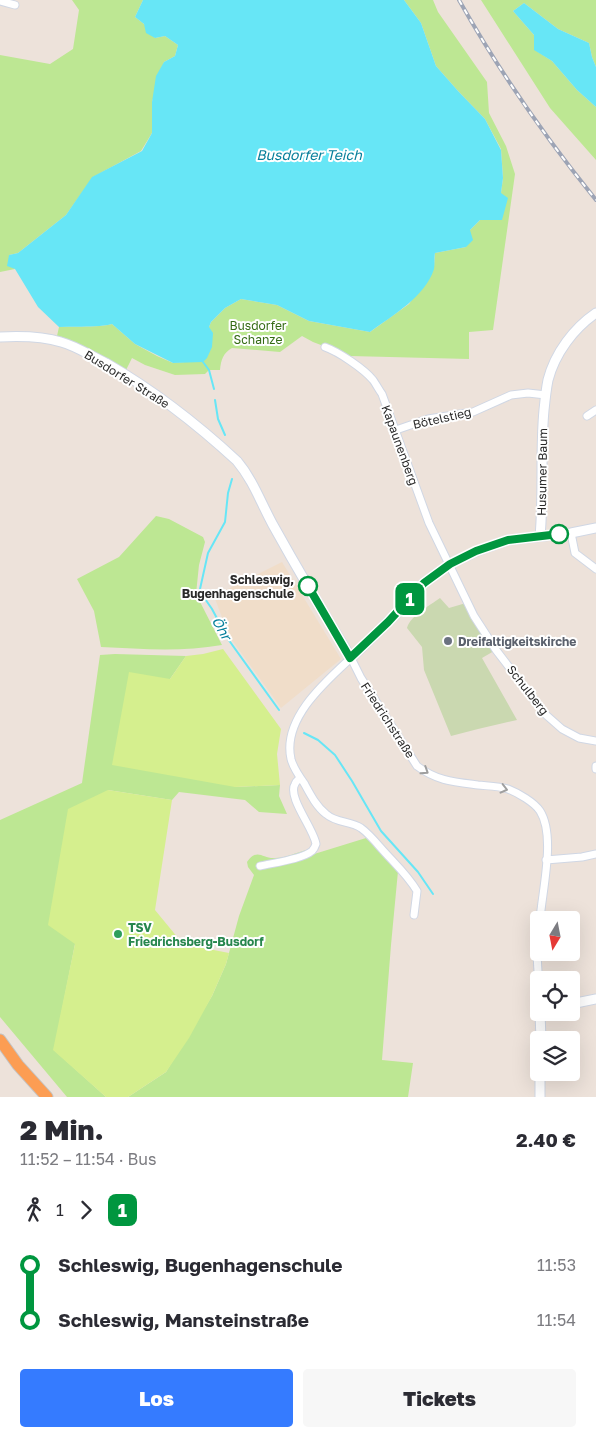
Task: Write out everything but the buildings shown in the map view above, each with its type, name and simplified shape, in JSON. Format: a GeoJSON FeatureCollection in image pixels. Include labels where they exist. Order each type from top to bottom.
{"type":"FeatureCollection","features":[{"type":"Feature","properties":{"kind":"highway"},"geometry":{"type":"LineString","coordinates":[[0,1040],[18,1065],[47,1097]]}},
{"type":"Feature","properties":{"kind":"highway"},"geometry":{"type":"LineString","coordinates":[[0,1052],[38,1097]]}},
{"type":"Feature","properties":{"kind":"street"},"geometry":{"type":"LineString","coordinates":[[0,1],[15,5]]}},
{"type":"Feature","properties":{"kind":"street","name":"Husumer Baum"},"geometry":{"type":"LineString","coordinates":[[540,536],[542,514],[542,445],[549,379],[560,351],[581,324],[596,313]]}},
{"type":"Feature","properties":{"kind":"street","name":"Busdorfer Straße"},"geometry":{"type":"LineString","coordinates":[[0,337],[37,337],[61,342],[92,356],[119,371],[182,413],[238,461]]}},
{"type":"Feature","properties":{"kind":"street","name":"Kapaunenberg"},"geometry":{"type":"LineString","coordinates":[[325,347],[352,363],[374,381],[382,394],[429,523],[450,564]]}},
{"type":"Feature","properties":{"kind":"street","name":"Bötelstieg"},"geometry":{"type":"LineString","coordinates":[[396,430],[428,419],[473,412],[511,395],[528,393],[546,396]]}},
{"type":"Feature","properties":{"kind":"street"},"geometry":{"type":"LineString","coordinates":[[587,416],[596,410]]}},
{"type":"Feature","properties":{"kind":"street","name":"Friedrichstraße"},"geometry":{"type":"LineString","coordinates":[[238,461],[259,494],[272,522],[361,678],[418,766],[429,774],[456,783],[509,789],[522,796],[539,810],[545,828],[546,860],[541,911]]}},
{"type":"Feature","properties":{"kind":"street"},"geometry":{"type":"LineString","coordinates":[[414,915],[417,891],[408,878],[361,828],[332,819],[325,814],[300,778],[292,760],[292,739],[295,725],[306,704],[318,689],[392,618],[424,583],[450,564],[476,551],[508,540],[571,533],[596,528]]}},
{"type":"Feature","properties":{"kind":"street"},"geometry":{"type":"LineString","coordinates":[[571,533],[575,553],[596,569]]}},
{"type":"Feature","properties":{"kind":"street","name":"Schulberg"},"geometry":{"type":"LineString","coordinates":[[450,564],[474,616],[496,650],[545,714],[562,729],[579,738],[596,741]]}},
{"type":"Feature","properties":{"kind":"street"},"geometry":{"type":"LineString","coordinates":[[260,866],[293,858],[314,850],[316,844],[312,832],[293,793],[294,784],[300,778]]}},
{"type":"Feature","properties":{"kind":"street"},"geometry":{"type":"LineString","coordinates":[[546,860],[596,854]]}},
{"type":"Feature","properties":{"kind":"street"},"geometry":{"type":"LineString","coordinates":[[580,1002],[596,999]]}},
{"type":"Feature","properties":{"kind":"street"},"geometry":{"type":"LineString","coordinates":[[540,1081],[540,1097]]}},
{"type":"Feature","properties":{"kind":"shaded area"},"geometry":{"type":"Polygon","coordinates":[[[282,562],[341,659],[281,708],[229,636],[214,596],[282,562]]]}},
{"type":"Feature","properties":{"kind":"green space"},"geometry":{"type":"Polygon","coordinates":[[[72,0],[143,0],[135,17],[144,24],[155,38],[165,36],[178,45],[175,56],[164,62],[152,102],[152,133],[141,151],[93,177],[66,215],[18,253],[9,255],[15,269],[0,272],[0,55],[50,64],[73,49],[79,10],[72,0]]]}},
{"type":"Feature","properties":{"kind":"green space","name":"Busdorfer Schanze"},"geometry":{"type":"Polygon","coordinates":[[[404,0],[433,0],[438,12],[487,82],[489,113],[506,146],[515,174],[493,330],[469,332],[469,359],[350,356],[302,336],[280,352],[232,348],[223,357],[220,370],[209,370],[205,374],[175,375],[145,365],[132,358],[126,370],[90,350],[57,336],[59,327],[112,324],[135,344],[157,356],[173,363],[185,362],[211,322],[225,308],[241,299],[277,305],[309,321],[370,332],[409,304],[434,267],[435,253],[466,247],[470,230],[501,193],[503,178],[501,149],[485,119],[436,66],[421,23],[404,0]]]}},
{"type":"Feature","properties":{"kind":"green space"},"geometry":{"type":"Polygon","coordinates":[[[481,0],[596,0],[596,67],[589,43],[558,29],[524,3],[513,11],[534,35],[535,50],[552,61],[577,90],[596,107],[596,160],[550,108],[481,0]]]}},
{"type":"Feature","properties":{"kind":"green space"},"geometry":{"type":"Polygon","coordinates":[[[156,516],[169,519],[203,537],[205,542],[199,565],[196,594],[222,645],[177,649],[101,647],[94,611],[77,579],[119,557],[156,516]]]}},
{"type":"Feature","properties":{"kind":"green space"},"geometry":{"type":"Polygon","coordinates":[[[440,598],[449,608],[466,603],[494,651],[482,658],[517,720],[451,736],[424,670],[422,647],[407,628],[416,615],[440,598]]]}},
{"type":"Feature","properties":{"kind":"green space"},"geometry":{"type":"Polygon","coordinates":[[[223,649],[281,729],[277,754],[280,785],[235,787],[112,765],[129,672],[170,679],[186,656],[223,649]]]}},
{"type":"Feature","properties":{"kind":"green space"},"geometry":{"type":"Polygon","coordinates":[[[100,655],[186,656],[170,679],[235,787],[280,785],[279,796],[287,814],[259,812],[245,800],[179,792],[172,800],[108,790],[54,1050],[106,1097],[67,1097],[0,1017],[0,820],[82,783],[100,655]]]}},
{"type":"Feature","properties":{"kind":"green space","name":"TSV Friedrichsberg-Busdorf"},"geometry":{"type":"Polygon","coordinates":[[[108,790],[172,800],[155,910],[183,944],[229,953],[212,996],[189,1038],[166,1072],[128,1097],[106,1097],[53,1050],[75,944],[48,925],[68,809],[108,790]]]}},
{"type":"Feature","properties":{"kind":"green space"},"geometry":{"type":"Polygon","coordinates":[[[366,838],[398,871],[382,1060],[413,1063],[408,1097],[128,1097],[166,1072],[212,996],[226,964],[239,916],[254,875],[247,862],[257,854],[279,858],[306,850],[311,855],[366,838]]]}},
{"type":"Feature","properties":{"kind":"water","name":"Busdorfer Teich"},"geometry":{"type":"Polygon","coordinates":[[[143,0],[404,0],[421,23],[436,66],[485,119],[501,150],[503,178],[501,193],[508,198],[502,220],[480,220],[470,230],[473,240],[466,247],[435,253],[434,269],[430,279],[416,297],[370,332],[309,321],[277,305],[241,299],[225,308],[211,322],[209,327],[213,333],[212,347],[203,362],[173,363],[135,344],[112,324],[59,327],[38,307],[15,269],[7,266],[9,255],[18,253],[66,215],[92,177],[142,151],[152,133],[152,102],[156,76],[164,62],[175,56],[178,45],[165,36],[155,38],[146,33],[144,24],[135,17],[143,0]]]}},
{"type":"Feature","properties":{"kind":"water"},"geometry":{"type":"Polygon","coordinates":[[[524,3],[558,29],[589,43],[596,67],[596,107],[577,90],[552,61],[534,50],[534,35],[513,11],[524,3]]]}},
{"type":"Feature","properties":{"kind":"waterway","name":"Öhr"},"geometry":{"type":"LineString","coordinates":[[203,362],[209,370],[214,389]]}},
{"type":"Feature","properties":{"kind":"waterway","name":"Öhr"},"geometry":{"type":"LineString","coordinates":[[215,400],[218,419],[225,435]]}},
{"type":"Feature","properties":{"kind":"waterway","name":"Öhr"},"geometry":{"type":"LineString","coordinates":[[232,479],[228,493],[225,522],[208,553],[200,589],[228,639],[279,710]]}},
{"type":"Feature","properties":{"kind":"waterway","name":"Öhr"},"geometry":{"type":"LineString","coordinates":[[304,733],[318,740],[335,755],[381,831],[418,872],[433,894]]}},
{"type":"Feature","properties":{"kind":"railway"},"geometry":{"type":"LineString","coordinates":[[459,0],[523,103],[596,200]]}},
{"type":"Feature","properties":{"kind":"bus line","name":"1"},"geometry":{"type":"LineString","coordinates":[[308,586],[350,658],[399,611],[424,583],[450,564],[476,551],[508,540],[559,534]]}},
{"type":"Feature","properties":{"kind":"place","name":"Schleswig, Bugenhagenschule"},"geometry":{"type":"Point","coordinates":[308,586]}},
{"type":"Feature","properties":{"kind":"place","name":"Dreifaltigkeitskirche"},"geometry":{"type":"Point","coordinates":[448,641]}},
{"type":"Feature","properties":{"kind":"place","name":"TSV Friedrichsberg-Busdorf"},"geometry":{"type":"Point","coordinates":[118,934]}}]}
